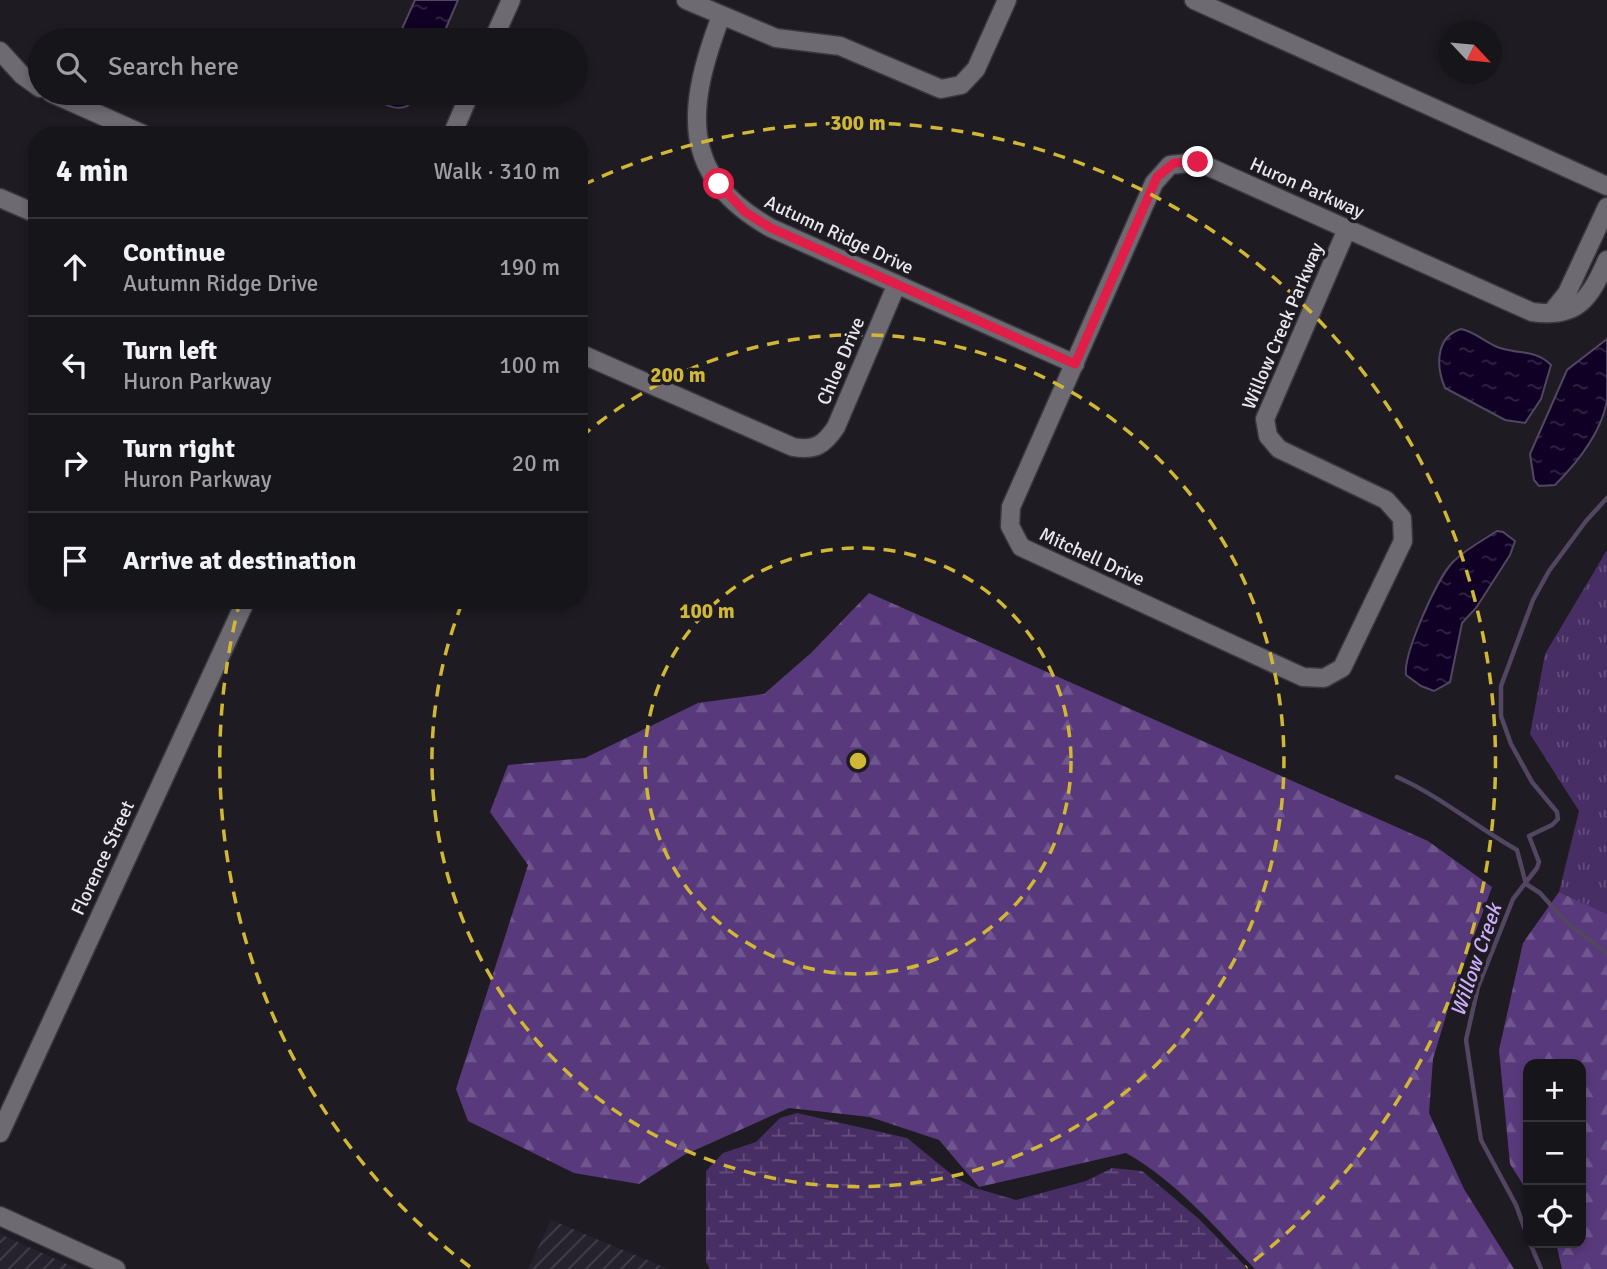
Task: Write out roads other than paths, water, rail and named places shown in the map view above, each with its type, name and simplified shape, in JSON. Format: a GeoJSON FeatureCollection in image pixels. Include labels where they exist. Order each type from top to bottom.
{"type":"FeatureCollection","features":[{"type":"Feature","properties":{"kind":"street"},"geometry":{"type":"LineString","coordinates":[[498,28],[511,0]]}},
{"type":"Feature","properties":{"kind":"street"},"geometry":{"type":"LineString","coordinates":[[686,0],[776,38],[840,46],[941,89],[961,85],[976,69],[1007,0]]}},
{"type":"Feature","properties":{"kind":"street"},"geometry":{"type":"LineString","coordinates":[[1194,0],[1607,186]]}},
{"type":"Feature","properties":{"kind":"street","name":"Autumn Ridge Drive"},"geometry":{"type":"LineString","coordinates":[[722,16],[704,62],[695,111],[699,142],[714,178],[734,203],[758,221],[896,286],[1075,364]]}},
{"type":"Feature","properties":{"kind":"street"},"geometry":{"type":"LineString","coordinates":[[0,51],[28,79]]}},
{"type":"Feature","properties":{"kind":"street"},"geometry":{"type":"LineString","coordinates":[[78,105],[125,126]]}},
{"type":"Feature","properties":{"kind":"street"},"geometry":{"type":"LineString","coordinates":[[456,126],[465,105]]}},
{"type":"Feature","properties":{"kind":"street","name":"Huron Parkway"},"geometry":{"type":"LineString","coordinates":[[1075,364],[1154,183],[1170,165],[1198,162],[1525,309],[1551,313]]}},
{"type":"Feature","properties":{"kind":"street"},"geometry":{"type":"LineString","coordinates":[[0,198],[28,210]]}},
{"type":"Feature","properties":{"kind":"street"},"geometry":{"type":"LineString","coordinates":[[1551,313],[1567,293],[1607,206]]}},
{"type":"Feature","properties":{"kind":"street","name":"Willow Creek Parkway"},"geometry":{"type":"LineString","coordinates":[[1330,677],[1348,662],[1403,541],[1404,524],[1391,503],[1279,449],[1268,436],[1265,419],[1347,229]]}},
{"type":"Feature","properties":{"kind":"street"},"geometry":{"type":"LineString","coordinates":[[1551,313],[1568,311],[1589,297],[1607,261],[1585,253]]}},
{"type":"Feature","properties":{"kind":"street","name":"Chloe Drive"},"geometry":{"type":"LineString","coordinates":[[588,357],[793,447],[817,448],[836,427],[896,286]]}},
{"type":"Feature","properties":{"kind":"street","name":"Mitchell Drive"},"geometry":{"type":"LineString","coordinates":[[1075,364],[1011,508],[1010,526],[1017,543],[1034,555],[1303,677],[1330,677]]}},
{"type":"Feature","properties":{"kind":"street","name":"Florence Street"},"geometry":{"type":"LineString","coordinates":[[0,1133],[242,609]]}},
{"type":"Feature","properties":{"kind":"street"},"geometry":{"type":"LineString","coordinates":[[0,1216],[116,1269]]}},
{"type":"Feature","properties":{"kind":"water"},"geometry":{"type":"Polygon","coordinates":[[[415,0],[458,0],[446,28],[402,28],[415,0]]]}},
{"type":"Feature","properties":{"kind":"water"},"geometry":{"type":"Polygon","coordinates":[[[387,105],[408,105],[402,108],[387,105]]]}},
{"type":"Feature","properties":{"kind":"water"},"geometry":{"type":"Polygon","coordinates":[[[1461,329],[1502,349],[1538,356],[1551,365],[1541,399],[1525,423],[1505,420],[1445,388],[1439,362],[1442,346],[1452,333],[1461,329]]]}},
{"type":"Feature","properties":{"kind":"water"},"geometry":{"type":"Polygon","coordinates":[[[1607,339],[1607,401],[1594,436],[1580,457],[1555,485],[1539,486],[1534,480],[1530,454],[1567,370],[1607,339]]]}},
{"type":"Feature","properties":{"kind":"water"},"geometry":{"type":"Polygon","coordinates":[[[1497,531],[1515,541],[1510,555],[1476,608],[1462,623],[1450,682],[1434,691],[1421,686],[1406,675],[1406,665],[1430,600],[1452,563],[1497,531]]]}},
{"type":"Feature","properties":{"kind":"waterway","name":"Willow Creek"},"geometry":{"type":"LineString","coordinates":[[1523,1224],[1516,1205],[1481,1140],[1466,1040],[1478,987],[1513,899],[1539,862],[1529,836],[1552,825],[1558,819],[1557,812],[1532,782],[1511,744],[1501,716],[1501,686],[1533,600],[1549,571],[1586,521],[1607,498]]}},
{"type":"Feature","properties":{"kind":"waterway"},"geometry":{"type":"LineString","coordinates":[[1397,777],[1428,793],[1517,850],[1526,884],[1540,893],[1567,923],[1607,953]]}},
{"type":"Feature","properties":{"kind":"waterway","name":"Willow Creek"},"geometry":{"type":"LineString","coordinates":[[1532,1248],[1541,1269]]}}]}
